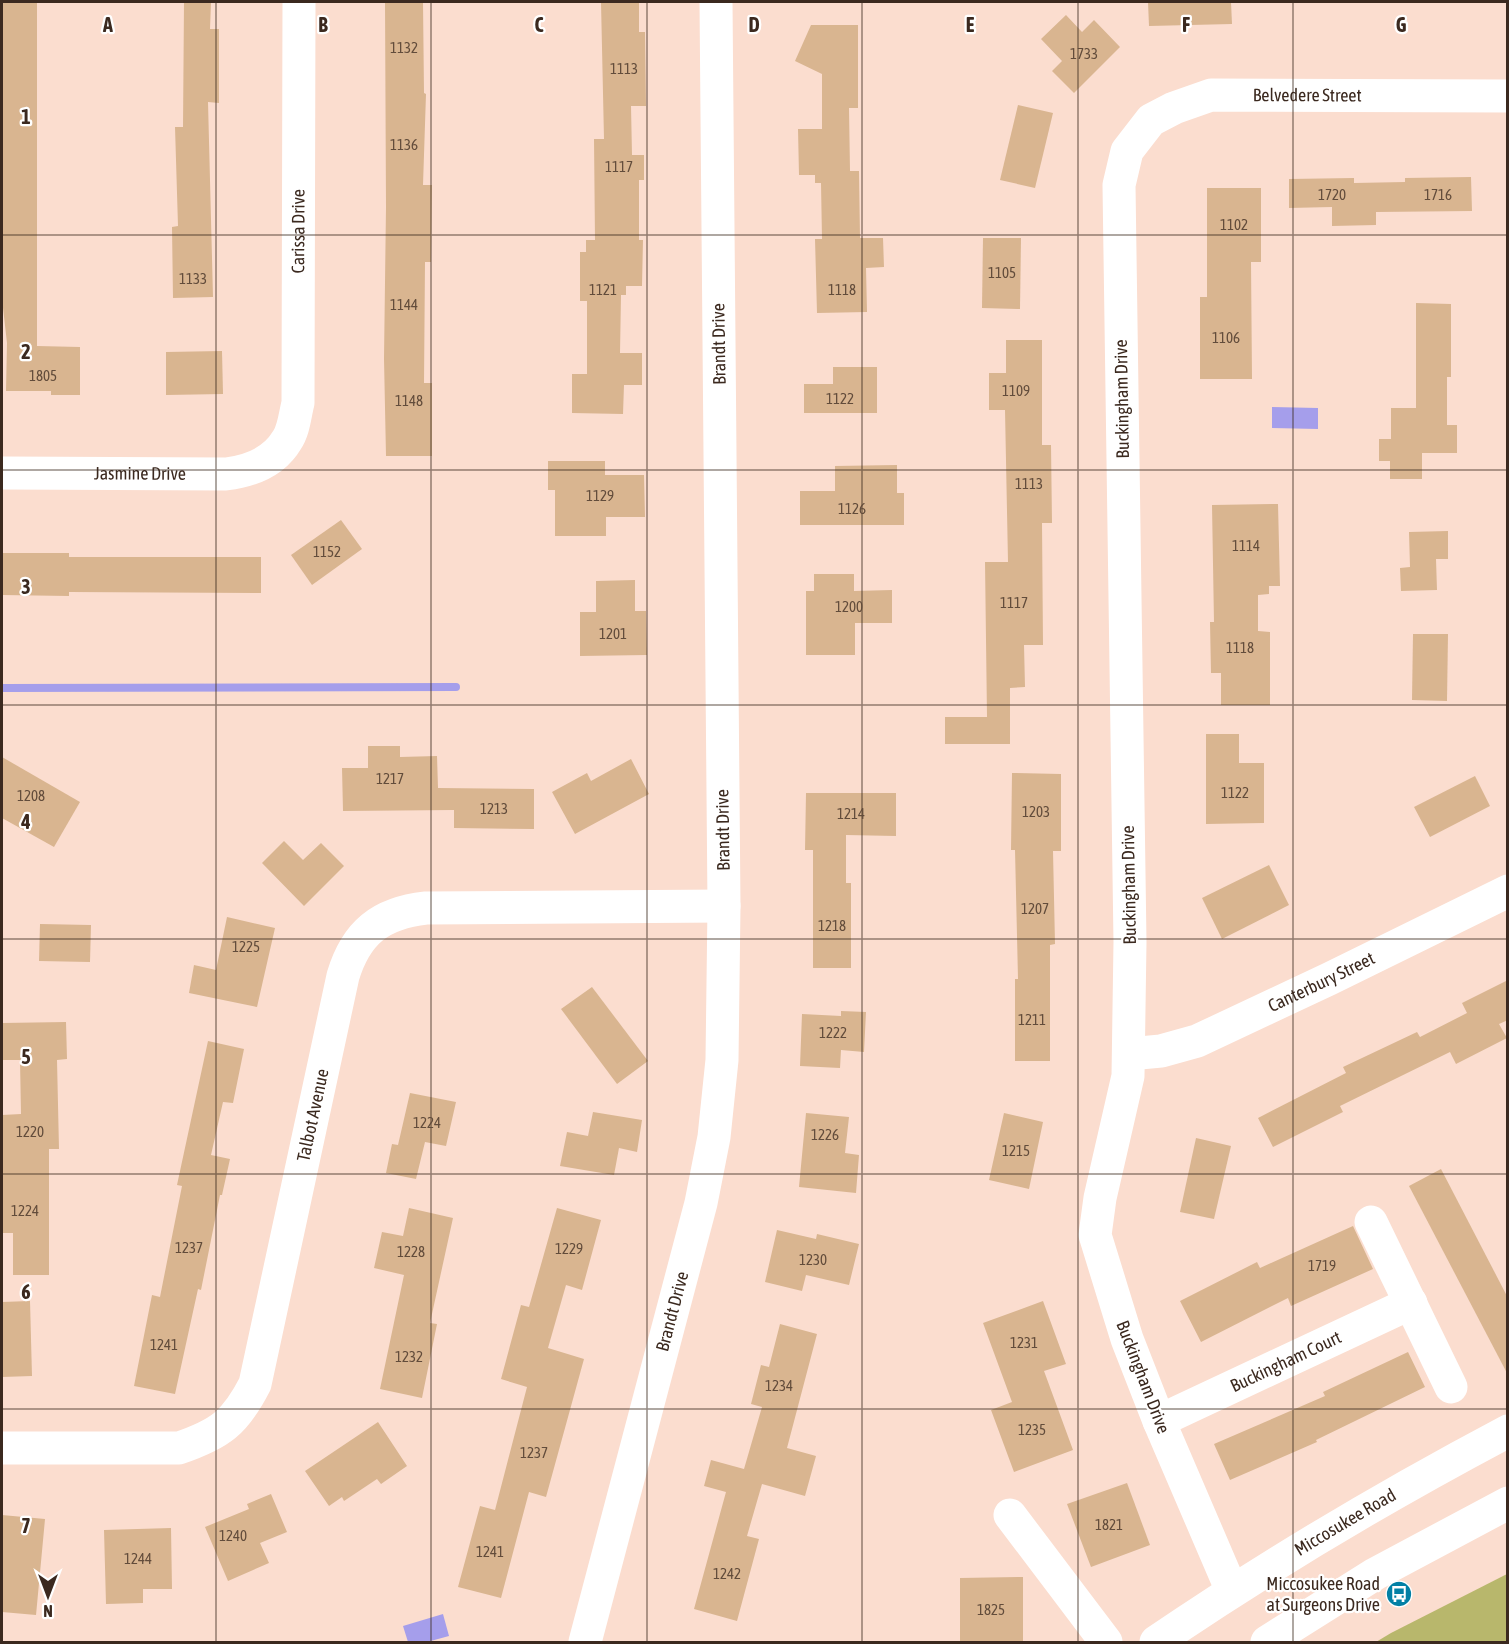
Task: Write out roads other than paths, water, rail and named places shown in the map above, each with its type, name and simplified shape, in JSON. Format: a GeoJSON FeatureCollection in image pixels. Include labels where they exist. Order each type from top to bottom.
{"type":"FeatureCollection","features":[{"type":"Feature","properties":{"kind":"street","name":"Carissa Drive"},"geometry":{"type":"LineString","coordinates":[[274,456],[289,439],[298,403],[299,2]]}},
{"type":"Feature","properties":{"kind":"street","name":"Brandt Drive"},"geometry":{"type":"LineString","coordinates":[[585,1642],[701,1203],[712,1148],[722,1060],[724,906],[716,2]]}},
{"type":"Feature","properties":{"kind":"street","name":"Belvedere Street"},"geometry":{"type":"LineString","coordinates":[[1127,151],[1151,120],[1174,108],[1211,95],[1508,96]]}},
{"type":"Feature","properties":{"kind":"street","name":"Buckingham Drive"},"geometry":{"type":"LineString","coordinates":[[1127,151],[1119,185],[1130,1054],[1128,1077],[1100,1198],[1095,1236],[1127,1339],[1232,1591]]}},
{"type":"Feature","properties":{"kind":"street","name":"Jasmine Drive"},"geometry":{"type":"LineString","coordinates":[[2,472],[226,474],[248,471],[274,456]]}},
{"type":"Feature","properties":{"kind":"street","name":"Canterbury Street"},"geometry":{"type":"LineString","coordinates":[[1130,1054],[1161,1051],[1197,1041],[1329,980],[1508,891]]}},
{"type":"Feature","properties":{"kind":"street","name":"Talbot Avenue"},"geometry":{"type":"LineString","coordinates":[[2,1448],[179,1448],[205,1439],[226,1426],[243,1407],[255,1384],[343,976],[349,955],[363,935],[380,920],[404,910],[426,909],[724,906]]}},
{"type":"Feature","properties":{"kind":"street"},"geometry":{"type":"LineString","coordinates":[[1371,1222],[1451,1387]]}},
{"type":"Feature","properties":{"kind":"street","name":"Buckingham Court"},"geometry":{"type":"LineString","coordinates":[[1159,1420],[1411,1303]]}},
{"type":"Feature","properties":{"kind":"street","name":"Miccosukee Road"},"geometry":{"type":"LineString","coordinates":[[1156,1642],[1232,1591],[1366,1510],[1508,1431]]}},
{"type":"Feature","properties":{"kind":"street"},"geometry":{"type":"LineString","coordinates":[[1267,1642],[1376,1574],[1508,1503]]}},
{"type":"Feature","properties":{"kind":"street"},"geometry":{"type":"LineString","coordinates":[[1010,1515],[1106,1642]]}},
{"type":"Feature","properties":{"kind":"waterway"},"geometry":{"type":"LineString","coordinates":[[2,688],[456,687]]}},
{"type":"Feature","properties":{"kind":"place","name":"Miccosukee Road at Surgeons Drive"},"geometry":{"type":"Point","coordinates":[1399,1594]}}]}
